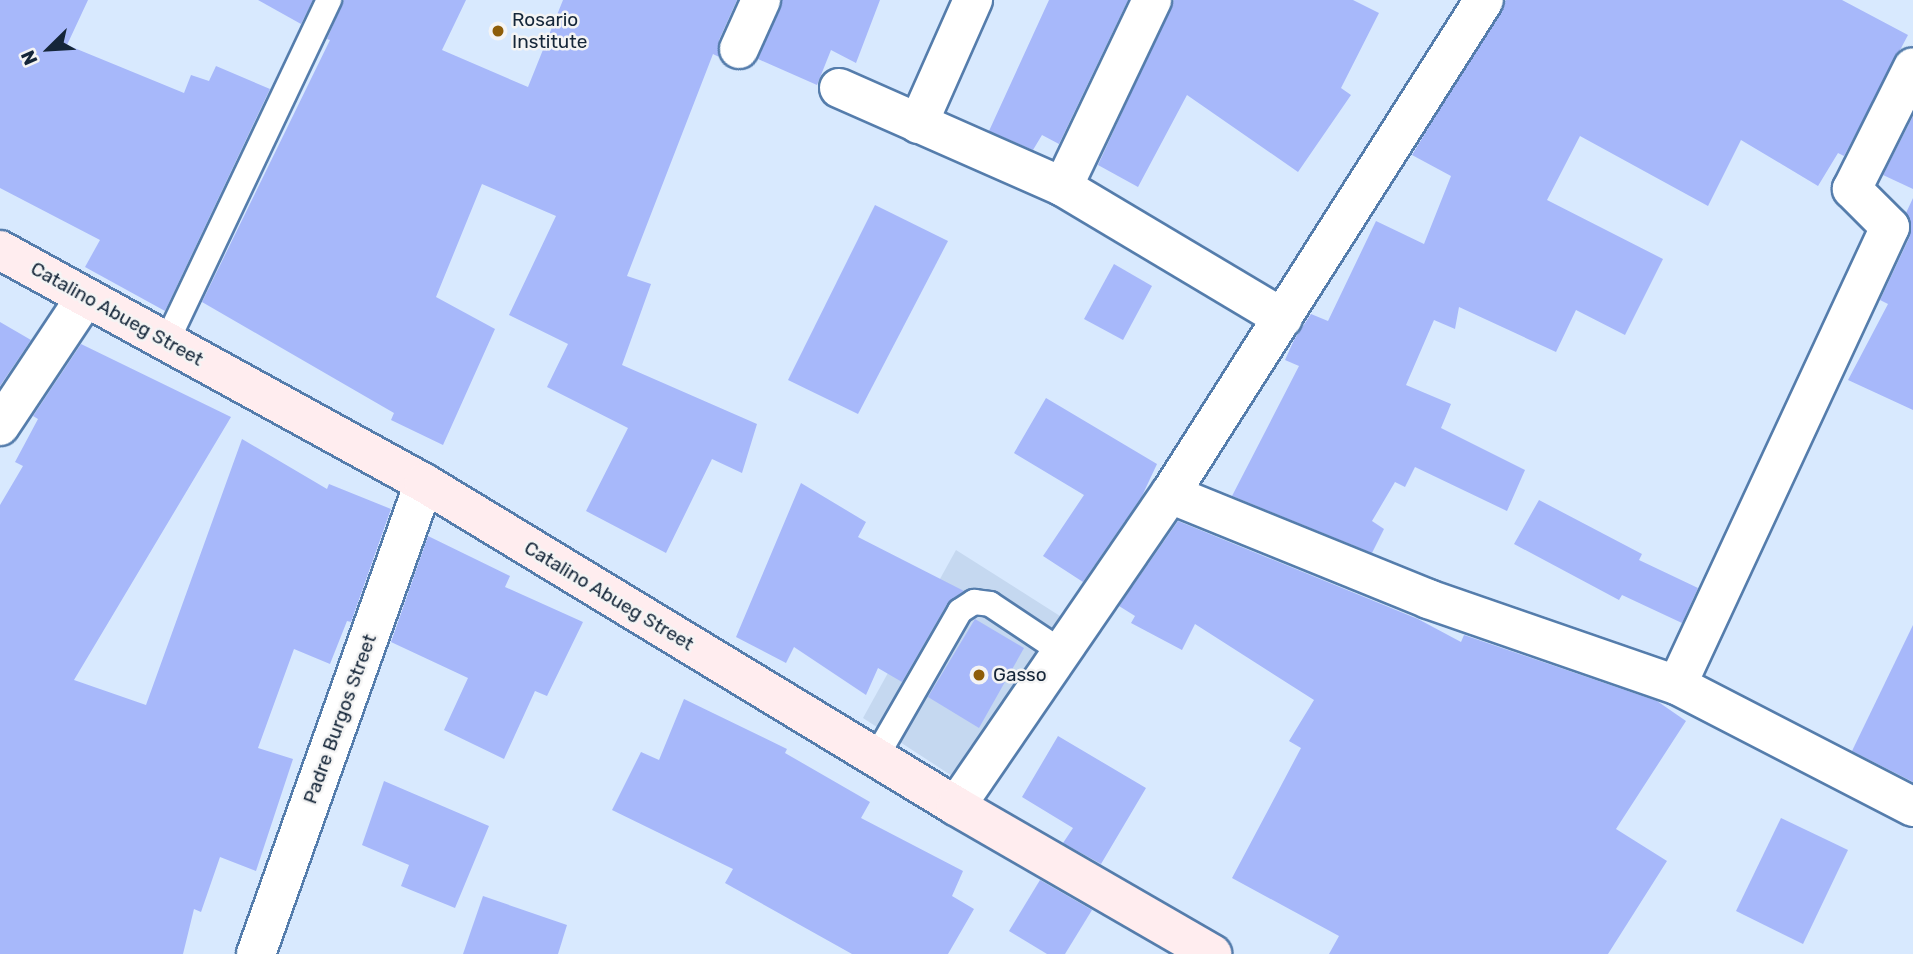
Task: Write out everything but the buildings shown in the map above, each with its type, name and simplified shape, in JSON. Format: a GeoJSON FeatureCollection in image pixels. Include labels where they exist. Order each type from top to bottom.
{"type":"FeatureCollection","features":[{"type":"Feature","properties":{"kind":"street"},"geometry":{"type":"LineString","coordinates":[[739,49],[761,0]]}},
{"type":"Feature","properties":{"kind":"street"},"geometry":{"type":"LineString","coordinates":[[918,124],[973,0]]}},
{"type":"Feature","properties":{"kind":"street"},"geometry":{"type":"LineString","coordinates":[[1063,187],[1152,0]]}},
{"type":"Feature","properties":{"kind":"street"},"geometry":{"type":"LineString","coordinates":[[956,806],[1170,494],[1484,0]]}},
{"type":"Feature","properties":{"kind":"street"},"geometry":{"type":"LineString","coordinates":[[1676,685],[1890,227],[1852,189],[1913,67]]}},
{"type":"Feature","properties":{"kind":"street"},"geometry":{"type":"LineString","coordinates":[[839,89],[1063,187],[1283,317]]}},
{"type":"Feature","properties":{"kind":"street","name":"Catalino Abueg Street"},"geometry":{"type":"LineString","coordinates":[[0,250],[424,483],[956,806],[1212,954]]}},
{"type":"Feature","properties":{"kind":"street"},"geometry":{"type":"LineString","coordinates":[[0,426],[85,298]]}},
{"type":"Feature","properties":{"kind":"street","name":"Padre Burgos Street"},"geometry":{"type":"LineString","coordinates":[[256,954],[424,483]]}},
{"type":"Feature","properties":{"kind":"street"},"geometry":{"type":"LineString","coordinates":[[1170,494],[1428,599],[1676,685],[1913,807]]}},
{"type":"Feature","properties":{"kind":"lane"},"geometry":{"type":"LineString","coordinates":[[167,341],[329,0]]}},
{"type":"Feature","properties":{"kind":"lane"},"geometry":{"type":"LineString","coordinates":[[876,757],[960,611],[974,602],[990,604],[1062,652]]}},
{"type":"Feature","properties":{"kind":"shaded area"},"geometry":{"type":"Polygon","coordinates":[[[956,550],[1071,623],[963,783],[863,718],[956,550]]]}},
{"type":"Feature","properties":{"kind":"place","name":"Rosario Institute"},"geometry":{"type":"Point","coordinates":[498,31]}},
{"type":"Feature","properties":{"kind":"place","name":"Gasso"},"geometry":{"type":"Point","coordinates":[979,675]}}]}
